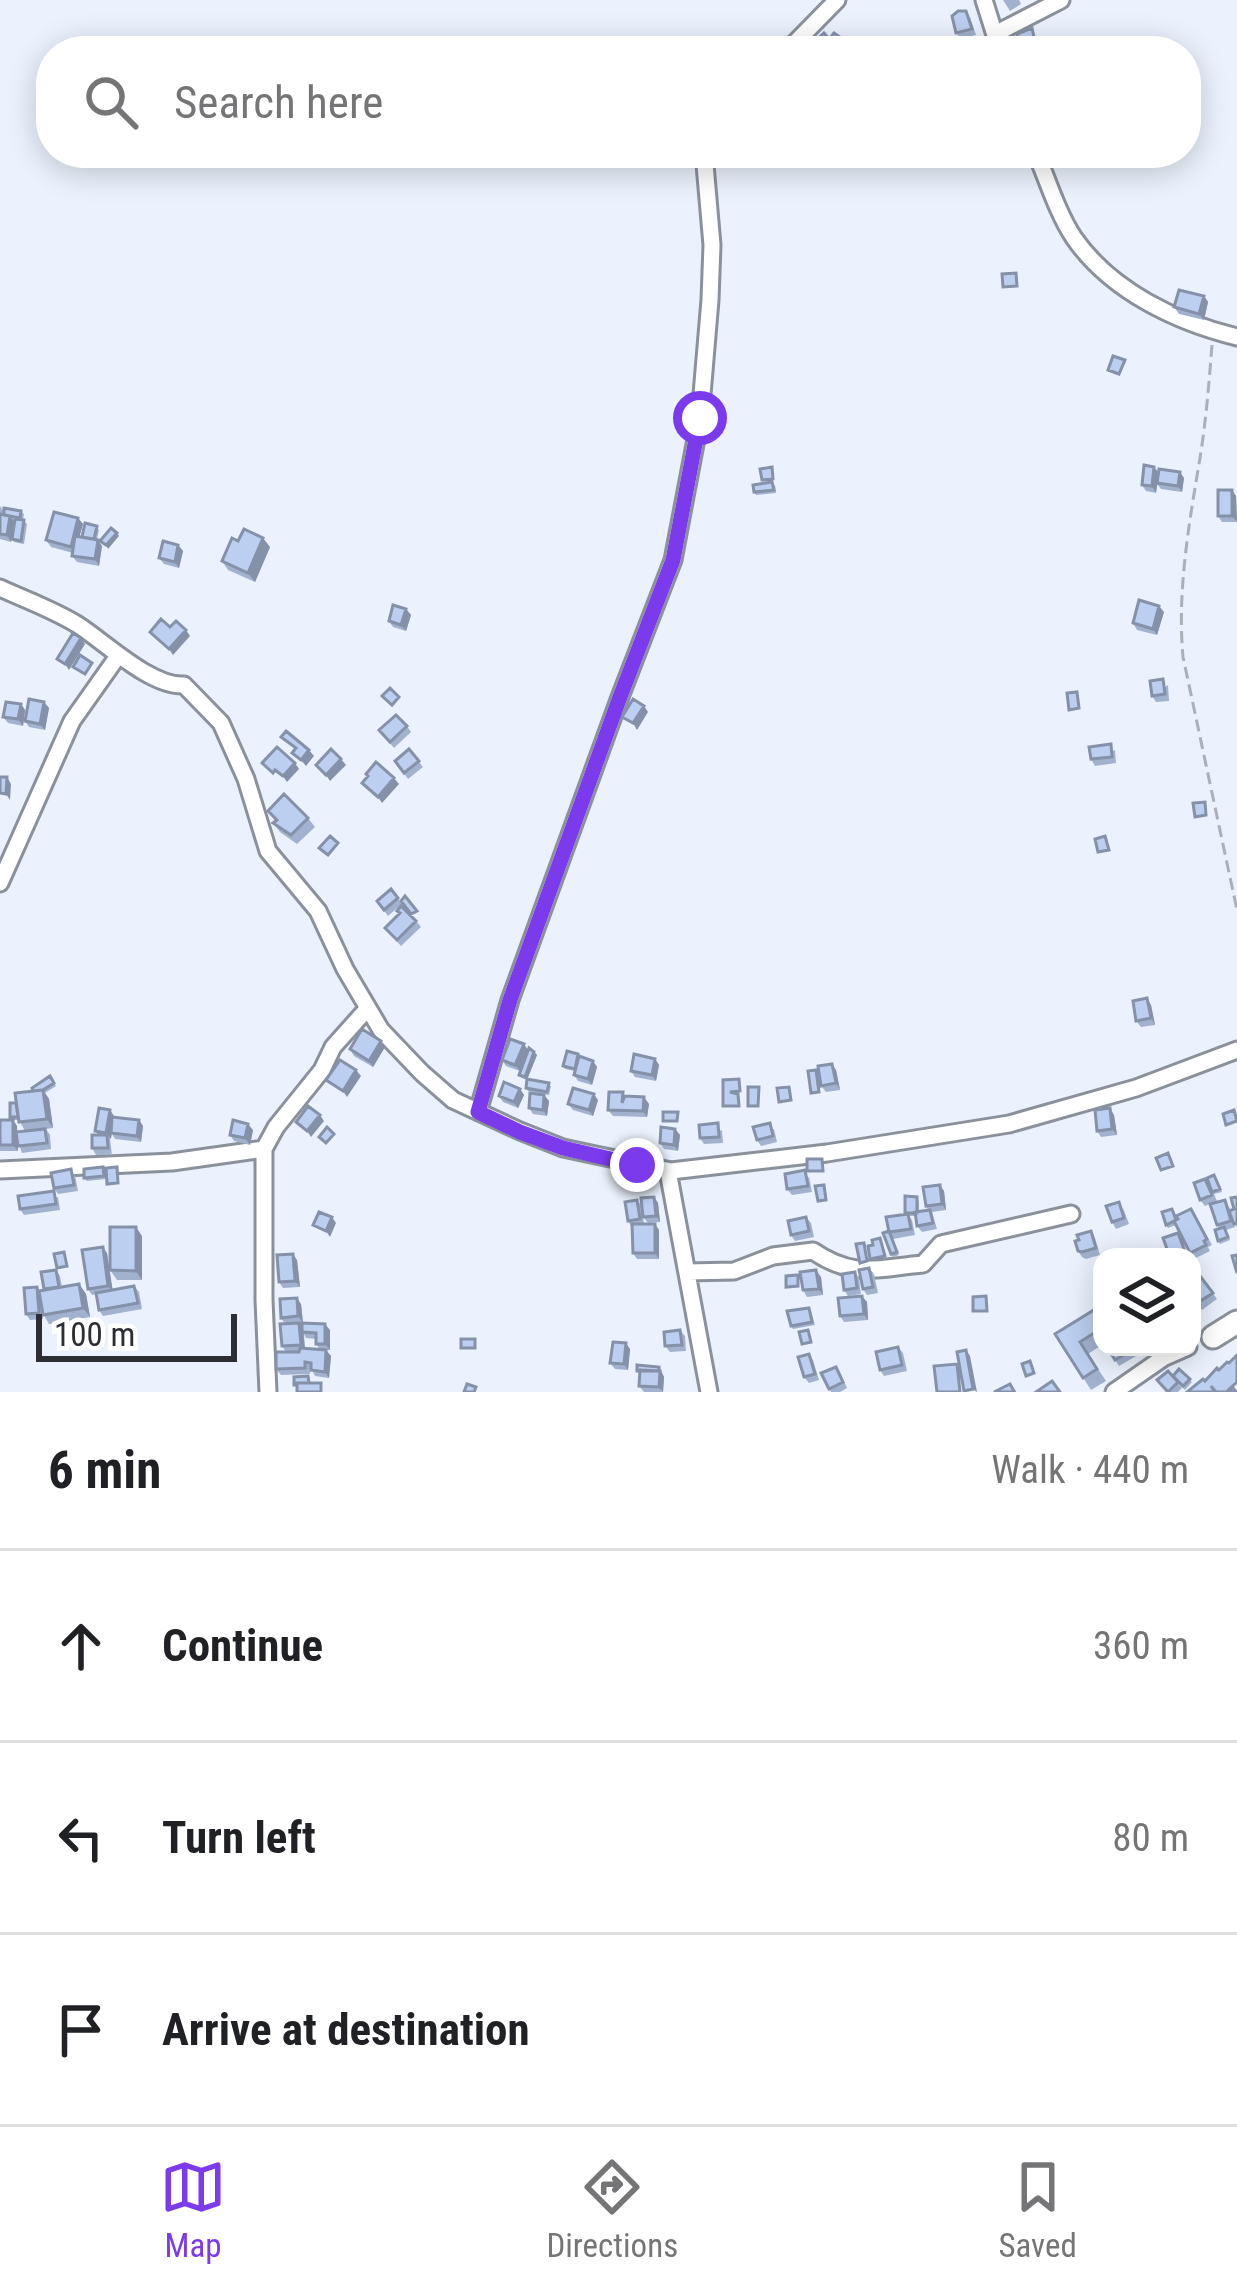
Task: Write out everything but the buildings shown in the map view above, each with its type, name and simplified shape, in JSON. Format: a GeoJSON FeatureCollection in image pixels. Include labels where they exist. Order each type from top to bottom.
{"type":"FeatureCollection","features":[{"type":"Feature","properties":{"kind":"main road"},"geometry":{"type":"LineString","coordinates":[[1201,1341],[1237,1322]]}},
{"type":"Feature","properties":{"kind":"main road"},"geometry":{"type":"LineString","coordinates":[[1201,1343],[1237,1344]]}},
{"type":"Feature","properties":{"kind":"street"},"geometry":{"type":"LineString","coordinates":[[802,36],[837,0]]}},
{"type":"Feature","properties":{"kind":"street"},"geometry":{"type":"LineString","coordinates":[[984,0],[996,36]]}},
{"type":"Feature","properties":{"kind":"street"},"geometry":{"type":"LineString","coordinates":[[1007,36],[1061,0]]}},
{"type":"Feature","properties":{"kind":"street"},"geometry":{"type":"LineString","coordinates":[[478,1112],[510,1000],[673,560],[700,418],[710,300],[712,245],[705,168]]}},
{"type":"Feature","properties":{"kind":"street"},"geometry":{"type":"LineString","coordinates":[[1042,168],[1074,237],[1099,267],[1172,317],[1237,337]]}},
{"type":"Feature","properties":{"kind":"street"},"geometry":{"type":"LineString","coordinates":[[0,588],[76,624],[169,686],[184,685],[221,723],[246,779],[268,851],[317,910],[381,1030],[453,1100],[520,1132],[563,1148],[669,1171],[827,1153],[1009,1124],[1136,1088],[1237,1050]]}},
{"type":"Feature","properties":{"kind":"street"},"geometry":{"type":"LineString","coordinates":[[0,883],[71,721],[118,656]]}},
{"type":"Feature","properties":{"kind":"street"},"geometry":{"type":"LineString","coordinates":[[268,1392],[264,1149],[276,1126],[322,1070],[333,1047],[367,1009]]}},
{"type":"Feature","properties":{"kind":"street"},"geometry":{"type":"LineString","coordinates":[[0,1170],[172,1162],[264,1149]]}},
{"type":"Feature","properties":{"kind":"street"},"geometry":{"type":"LineString","coordinates":[[669,1171],[709,1392]]}},
{"type":"Feature","properties":{"kind":"street"},"geometry":{"type":"LineString","coordinates":[[687,1272],[734,1271],[794,1252],[813,1251],[836,1266],[870,1270],[923,1264],[941,1244],[1071,1214]]}},
{"type":"Feature","properties":{"kind":"street"},"geometry":{"type":"LineString","coordinates":[[1114,1392],[1168,1356]]}},
{"type":"Feature","properties":{"kind":"path"},"geometry":{"type":"LineString","coordinates":[[1213,331],[1184,555],[1180,632],[1237,910]]}},
{"type":"Feature","properties":{"kind":"route"},"geometry":{"type":"LineString","coordinates":[[637,1165],[563,1148],[478,1112],[510,1000],[673,560],[700,418]]}}]}
